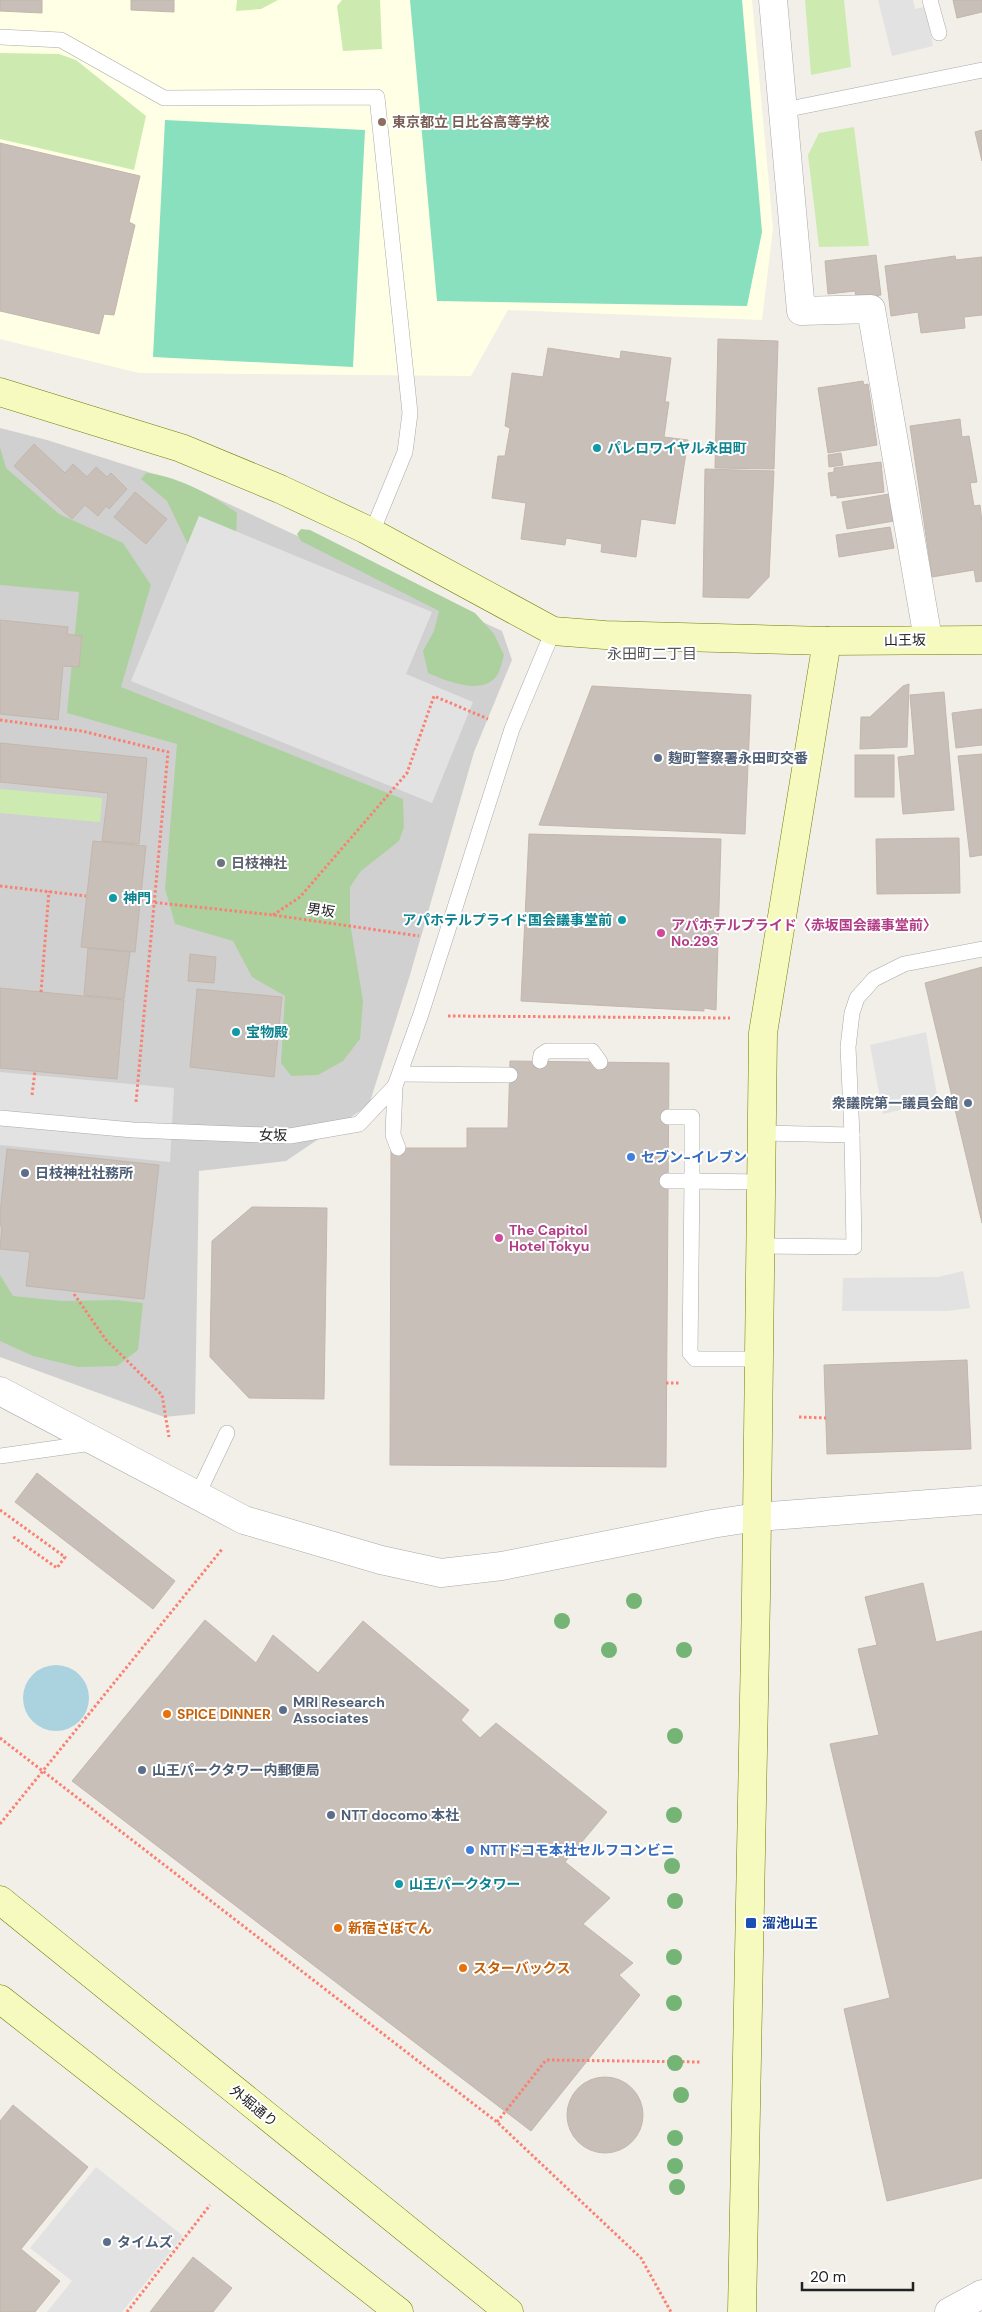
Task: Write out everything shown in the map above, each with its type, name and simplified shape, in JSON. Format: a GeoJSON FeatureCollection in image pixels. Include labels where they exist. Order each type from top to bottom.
{"type":"FeatureCollection","features":[{"type":"Feature","properties":{"kind":"main road"},"geometry":{"type":"LineString","coordinates":[[0,392],[181,448],[280,489],[372,532],[553,631]]}},
{"type":"Feature","properties":{"kind":"main road","name":"山王坂"},"geometry":{"type":"LineString","coordinates":[[553,631],[605,635],[827,641],[982,640]]}},
{"type":"Feature","properties":{"kind":"main road"},"geometry":{"type":"LineString","coordinates":[[742,2312],[757,1517],[763,1033],[827,641]]}},
{"type":"Feature","properties":{"kind":"main road","name":"外堀通り"},"geometry":{"type":"LineString","coordinates":[[0,1900],[509,2312]]}},
{"type":"Feature","properties":{"kind":"main road"},"geometry":{"type":"LineString","coordinates":[[0,1999],[399,2312]]}},
{"type":"Feature","properties":{"kind":"street"},"geometry":{"type":"LineString","coordinates":[[773,0],[801,310],[871,309],[928,639]]}},
{"type":"Feature","properties":{"kind":"street"},"geometry":{"type":"LineString","coordinates":[[0,1391],[244,1520],[382,1560],[441,1573],[502,1566],[712,1524],[757,1517],[982,1500]]}},
{"type":"Feature","properties":{"kind":"street"},"geometry":{"type":"LineString","coordinates":[[949,2312],[982,2294]]}},
{"type":"Feature","properties":{"kind":"lane"},"geometry":{"type":"LineString","coordinates":[[930,0],[939,33]]}},
{"type":"Feature","properties":{"kind":"lane"},"geometry":{"type":"LineString","coordinates":[[0,37],[61,40],[164,98],[377,97],[410,413],[405,452],[372,532]]}},
{"type":"Feature","properties":{"kind":"lane"},"geometry":{"type":"LineString","coordinates":[[784,110],[982,70]]}},
{"type":"Feature","properties":{"kind":"lane"},"geometry":{"type":"LineString","coordinates":[[398,1148],[392,1135],[397,1080],[512,729],[553,631]]}},
{"type":"Feature","properties":{"kind":"lane"},"geometry":{"type":"LineString","coordinates":[[761,1246],[854,1247],[848,1047],[852,1013],[857,998],[874,979],[904,964],[982,949]]}},
{"type":"Feature","properties":{"kind":"lane"},"geometry":{"type":"LineString","coordinates":[[540,1061],[541,1054],[547,1051],[592,1052],[600,1062]]}},
{"type":"Feature","properties":{"kind":"lane"},"geometry":{"type":"LineString","coordinates":[[397,1080],[510,1076]]}},
{"type":"Feature","properties":{"kind":"lane","name":"女坂"},"geometry":{"type":"LineString","coordinates":[[0,1118],[133,1130],[290,1136],[359,1124],[397,1080]]}},
{"type":"Feature","properties":{"kind":"lane"},"geometry":{"type":"LineString","coordinates":[[668,1117],[692,1117],[690,1353],[695,1359],[759,1359]]}},
{"type":"Feature","properties":{"kind":"lane"},"geometry":{"type":"LineString","coordinates":[[762,1133],[852,1135]]}},
{"type":"Feature","properties":{"kind":"lane"},"geometry":{"type":"LineString","coordinates":[[668,1181],[761,1182]]}},
{"type":"Feature","properties":{"kind":"lane"},"geometry":{"type":"LineString","coordinates":[[196,1496],[227,1433]]}},
{"type":"Feature","properties":{"kind":"lane"},"geometry":{"type":"LineString","coordinates":[[0,1456],[96,1442]]}},
{"type":"Feature","properties":{"kind":"path"},"geometry":{"type":"LineString","coordinates":[[273,915],[300,898],[407,773],[434,696],[512,729]]}},
{"type":"Feature","properties":{"kind":"path"},"geometry":{"type":"LineString","coordinates":[[0,720],[82,731],[168,752],[133,1130]]}},
{"type":"Feature","properties":{"kind":"path"},"geometry":{"type":"LineString","coordinates":[[0,886],[86,896]]}},
{"type":"Feature","properties":{"kind":"path"},"geometry":{"type":"LineString","coordinates":[[41,992],[49,891]]}},
{"type":"Feature","properties":{"kind":"path","name":"男坂"},"geometry":{"type":"LineString","coordinates":[[140,901],[273,915],[444,940]]}},
{"type":"Feature","properties":{"kind":"path"},"geometry":{"type":"LineString","coordinates":[[467,1017],[730,1018]]}},
{"type":"Feature","properties":{"kind":"path"},"geometry":{"type":"LineString","coordinates":[[74,1294],[106,1340],[162,1394],[169,1437]]}},
{"type":"Feature","properties":{"kind":"path"},"geometry":{"type":"LineString","coordinates":[[799,1417],[826,1418]]}},
{"type":"Feature","properties":{"kind":"path"},"geometry":{"type":"LineString","coordinates":[[0,1510],[65,1556],[57,1568],[12,1536]]}},
{"type":"Feature","properties":{"kind":"path"},"geometry":{"type":"LineString","coordinates":[[0,1824],[223,1548]]}},
{"type":"Feature","properties":{"kind":"path"},"geometry":{"type":"LineString","coordinates":[[0,1738],[497,2122],[641,2258],[671,2312]]}},
{"type":"Feature","properties":{"kind":"path"},"geometry":{"type":"LineString","coordinates":[[497,2122],[546,2060],[700,2062]]}},
{"type":"Feature","properties":{"kind":"path"},"geometry":{"type":"LineString","coordinates":[[127,2312],[230,2179]]}},
{"type":"Feature","properties":{"kind":"shaded area","name":"東京都立 日比谷高等学校"},"geometry":{"type":"Polygon","coordinates":[[[0,0],[752,0],[773,228],[762,320],[508,310],[471,376],[139,373],[0,339],[0,0]]]}},
{"type":"Feature","properties":{"kind":"shaded area"},"geometry":{"type":"Polygon","coordinates":[[[878,0],[913,0],[915,9],[925,7],[933,46],[892,56],[878,0]]]}},
{"type":"Feature","properties":{"kind":"shaded area","name":"日枝神社"},"geometry":{"type":"Polygon","coordinates":[[[0,428],[47,440],[186,484],[502,631],[512,660],[474,752],[410,975],[369,1105],[286,1161],[199,1171],[195,1414],[164,1417],[0,1357],[0,428]]]}},
{"type":"Feature","properties":{"kind":"shaded area"},"geometry":{"type":"Polygon","coordinates":[[[199,516],[432,612],[406,674],[473,702],[432,803],[131,681],[199,516]]]}},
{"type":"Feature","properties":{"kind":"shaded area"},"geometry":{"type":"Polygon","coordinates":[[[926,1032],[938,1101],[883,1114],[870,1045],[926,1032]]]}},
{"type":"Feature","properties":{"kind":"shaded area"},"geometry":{"type":"Polygon","coordinates":[[[0,1072],[174,1088],[170,1162],[0,1145],[0,1072]]]}},
{"type":"Feature","properties":{"kind":"shaded area"},"geometry":{"type":"Polygon","coordinates":[[[963,1271],[970,1308],[947,1311],[842,1311],[843,1278],[938,1277],[963,1271]]]}},
{"type":"Feature","properties":{"kind":"shaded area","name":"タイムズ"},"geometry":{"type":"Polygon","coordinates":[[[96,2167],[183,2236],[122,2312],[47,2312],[72,2281],[30,2248],[96,2167]]]}},
{"type":"Feature","properties":{"kind":"green space"},"geometry":{"type":"Polygon","coordinates":[[[237,0],[278,0],[261,9],[236,11],[237,0]]]}},
{"type":"Feature","properties":{"kind":"green space"},"geometry":{"type":"Polygon","coordinates":[[[342,0],[380,0],[382,49],[343,51],[337,6],[342,0]]]}},
{"type":"Feature","properties":{"kind":"green space"},"geometry":{"type":"Polygon","coordinates":[[[410,0],[742,0],[762,232],[747,306],[437,301],[410,0]]]}},
{"type":"Feature","properties":{"kind":"green space"},"geometry":{"type":"Polygon","coordinates":[[[805,0],[844,0],[851,67],[811,75],[805,0]]]}},
{"type":"Feature","properties":{"kind":"green space"},"geometry":{"type":"Polygon","coordinates":[[[0,53],[59,54],[76,60],[146,116],[134,170],[0,139],[0,53]]]}},
{"type":"Feature","properties":{"kind":"green space"},"geometry":{"type":"Polygon","coordinates":[[[165,120],[365,130],[353,367],[153,357],[165,120]]]}},
{"type":"Feature","properties":{"kind":"green space"},"geometry":{"type":"Polygon","coordinates":[[[854,127],[869,246],[819,247],[808,155],[819,133],[854,127]]]}},
{"type":"Feature","properties":{"kind":"green space"},"geometry":{"type":"Polygon","coordinates":[[[0,447],[6,468],[59,514],[123,543],[151,585],[121,687],[403,799],[404,827],[399,841],[361,871],[350,887],[350,923],[363,1001],[360,1039],[343,1061],[318,1075],[291,1076],[281,1063],[285,996],[252,977],[233,941],[175,924],[165,889],[177,744],[67,713],[79,592],[0,585],[0,447]]]}},
{"type":"Feature","properties":{"kind":"green space"},"geometry":{"type":"Polygon","coordinates":[[[146,473],[169,478],[194,487],[237,513],[236,540],[191,551],[167,501],[141,479],[146,473]]]}},
{"type":"Feature","properties":{"kind":"green space"},"geometry":{"type":"Polygon","coordinates":[[[301,529],[310,530],[475,613],[494,634],[504,655],[498,674],[492,681],[484,685],[474,686],[454,683],[428,673],[423,651],[434,631],[439,611],[301,541],[297,534],[301,529]]]}},
{"type":"Feature","properties":{"kind":"green space"},"geometry":{"type":"Polygon","coordinates":[[[0,789],[102,798],[100,822],[0,813],[0,789]]]}},
{"type":"Feature","properties":{"kind":"green space"},"geometry":{"type":"Polygon","coordinates":[[[0,1275],[13,1296],[62,1301],[117,1300],[143,1303],[138,1350],[117,1366],[78,1367],[33,1356],[0,1341],[0,1275]]]}},
{"type":"Feature","properties":{"kind":"water"},"geometry":{"type":"Polygon","coordinates":[[[49,1665],[63,1665],[75,1670],[84,1679],[89,1691],[87,1711],[80,1722],[63,1731],[49,1731],[37,1726],[28,1717],[23,1705],[23,1691],[28,1679],[37,1670],[49,1665]]]}},
{"type":"Feature","properties":{"kind":"building"},"geometry":{"type":"Polygon","coordinates":[[[0,0],[42,0],[42,13],[0,11],[0,0]]]}},
{"type":"Feature","properties":{"kind":"building"},"geometry":{"type":"Polygon","coordinates":[[[131,0],[174,0],[174,12],[131,10],[131,0]]]}},
{"type":"Feature","properties":{"kind":"building"},"geometry":{"type":"Polygon","coordinates":[[[953,0],[982,0],[982,12],[957,18],[953,0]]]}},
{"type":"Feature","properties":{"kind":"building"},"geometry":{"type":"Polygon","coordinates":[[[982,130],[982,161],[975,132],[982,130]]]}},
{"type":"Feature","properties":{"kind":"building"},"geometry":{"type":"Polygon","coordinates":[[[0,143],[140,176],[129,222],[135,225],[114,315],[104,314],[99,334],[0,311],[0,143]]]}},
{"type":"Feature","properties":{"kind":"building"},"geometry":{"type":"Polygon","coordinates":[[[876,255],[881,295],[856,298],[855,291],[828,294],[825,261],[876,255]]]}},
{"type":"Feature","properties":{"kind":"building"},"geometry":{"type":"Polygon","coordinates":[[[955,256],[956,260],[982,257],[982,315],[964,317],[965,328],[921,333],[918,312],[891,316],[885,266],[955,256]]]}},
{"type":"Feature","properties":{"kind":"building"},"geometry":{"type":"Polygon","coordinates":[[[718,339],[778,341],[774,469],[715,468],[718,339]]]}},
{"type":"Feature","properties":{"kind":"building","name":"パレロワイヤル永田町"},"geometry":{"type":"Polygon","coordinates":[[[548,348],[620,359],[621,351],[671,358],[665,402],[669,402],[664,437],[688,440],[675,524],[641,519],[636,557],[601,552],[602,544],[566,538],[565,545],[521,539],[526,503],[492,498],[498,456],[505,456],[510,428],[505,426],[512,373],[543,377],[548,348]]]}},
{"type":"Feature","properties":{"kind":"building"},"geometry":{"type":"Polygon","coordinates":[[[863,381],[864,385],[868,384],[877,445],[828,453],[818,388],[863,381]]]}},
{"type":"Feature","properties":{"kind":"building"},"geometry":{"type":"Polygon","coordinates":[[[960,419],[962,437],[969,436],[977,482],[970,483],[974,506],[980,505],[982,522],[982,581],[976,582],[974,570],[932,577],[910,426],[960,419]]]}},
{"type":"Feature","properties":{"kind":"building"},"geometry":{"type":"Polygon","coordinates":[[[34,444],[65,473],[73,464],[87,477],[96,467],[107,477],[111,473],[127,489],[109,509],[106,506],[98,516],[85,505],[72,519],[14,466],[34,444]]]}},
{"type":"Feature","properties":{"kind":"building"},"geometry":{"type":"Polygon","coordinates":[[[841,453],[843,465],[829,467],[828,455],[841,453]]]}},
{"type":"Feature","properties":{"kind":"building"},"geometry":{"type":"Polygon","coordinates":[[[881,462],[884,492],[837,498],[837,495],[831,496],[828,473],[834,472],[834,468],[881,462]]]}},
{"type":"Feature","properties":{"kind":"building"},"geometry":{"type":"Polygon","coordinates":[[[705,469],[774,471],[769,577],[749,598],[703,597],[705,469]]]}},
{"type":"Feature","properties":{"kind":"building"},"geometry":{"type":"Polygon","coordinates":[[[135,492],[167,519],[146,544],[114,517],[135,492]]]}},
{"type":"Feature","properties":{"kind":"building"},"geometry":{"type":"Polygon","coordinates":[[[889,494],[894,521],[847,529],[842,502],[889,494]]]}},
{"type":"Feature","properties":{"kind":"building"},"geometry":{"type":"Polygon","coordinates":[[[890,527],[894,548],[839,557],[836,535],[890,527]]]}},
{"type":"Feature","properties":{"kind":"building"},"geometry":{"type":"Polygon","coordinates":[[[0,620],[68,627],[67,634],[82,636],[79,667],[63,666],[58,720],[0,714],[0,620]]]}},
{"type":"Feature","properties":{"kind":"building"},"geometry":{"type":"Polygon","coordinates":[[[909,684],[907,747],[860,749],[861,717],[870,717],[903,686],[909,684]]]}},
{"type":"Feature","properties":{"kind":"building"},"geometry":{"type":"Polygon","coordinates":[[[592,686],[751,695],[745,834],[539,825],[592,686]]]}},
{"type":"Feature","properties":{"kind":"building"},"geometry":{"type":"Polygon","coordinates":[[[944,692],[954,810],[903,814],[898,757],[915,755],[910,695],[944,692]]]}},
{"type":"Feature","properties":{"kind":"building"},"geometry":{"type":"Polygon","coordinates":[[[982,709],[982,745],[956,748],[952,713],[982,709]]]}},
{"type":"Feature","properties":{"kind":"building"},"geometry":{"type":"Polygon","coordinates":[[[0,743],[147,758],[139,844],[102,841],[108,793],[0,782],[0,743]]]}},
{"type":"Feature","properties":{"kind":"building"},"geometry":{"type":"Polygon","coordinates":[[[982,754],[982,855],[970,857],[958,756],[982,754]]]}},
{"type":"Feature","properties":{"kind":"building"},"geometry":{"type":"Polygon","coordinates":[[[855,755],[894,755],[894,797],[855,797],[855,755]]]}},
{"type":"Feature","properties":{"kind":"building","name":"アパホテルプライド国会議事堂前"},"geometry":{"type":"Polygon","coordinates":[[[529,834],[721,839],[716,1010],[704,1008],[704,1011],[521,1001],[529,834]]]}},
{"type":"Feature","properties":{"kind":"building"},"geometry":{"type":"Polygon","coordinates":[[[959,838],[960,893],[877,894],[876,839],[959,838]]]}},
{"type":"Feature","properties":{"kind":"building","name":"神門"},"geometry":{"type":"Polygon","coordinates":[[[93,841],[146,846],[135,952],[81,947],[93,841]]]}},
{"type":"Feature","properties":{"kind":"building"},"geometry":{"type":"Polygon","coordinates":[[[88,948],[130,952],[124,999],[84,995],[88,948]]]}},
{"type":"Feature","properties":{"kind":"building"},"geometry":{"type":"Polygon","coordinates":[[[190,954],[216,957],[214,983],[188,981],[190,954]]]}},
{"type":"Feature","properties":{"kind":"building","name":"衆議院第一議員会館"},"geometry":{"type":"Polygon","coordinates":[[[982,967],[982,1223],[925,983],[982,967]]]}},
{"type":"Feature","properties":{"kind":"building"},"geometry":{"type":"Polygon","coordinates":[[[0,988],[124,1000],[117,1079],[0,1068],[0,988]]]}},
{"type":"Feature","properties":{"kind":"building","name":"宝物殿"},"geometry":{"type":"Polygon","coordinates":[[[197,989],[282,997],[274,1077],[190,1067],[197,989]]]}},
{"type":"Feature","properties":{"kind":"building"},"geometry":{"type":"Polygon","coordinates":[[[510,1061],[669,1063],[666,1467],[390,1465],[391,1148],[467,1148],[467,1128],[508,1128],[510,1061]]]}},
{"type":"Feature","properties":{"kind":"building"},"geometry":{"type":"Polygon","coordinates":[[[7,1149],[159,1165],[144,1299],[26,1286],[30,1252],[0,1249],[2,1226],[0,1226],[0,1213],[7,1149]]]}},
{"type":"Feature","properties":{"kind":"building"},"geometry":{"type":"Polygon","coordinates":[[[252,1207],[327,1208],[324,1399],[249,1398],[210,1357],[212,1241],[252,1207]]]}},
{"type":"Feature","properties":{"kind":"building"},"geometry":{"type":"Polygon","coordinates":[[[967,1360],[971,1449],[827,1454],[824,1365],[967,1360]]]}},
{"type":"Feature","properties":{"kind":"building"},"geometry":{"type":"Polygon","coordinates":[[[37,1473],[175,1581],[153,1609],[15,1502],[37,1473]]]}},
{"type":"Feature","properties":{"kind":"building"},"geometry":{"type":"Polygon","coordinates":[[[923,1583],[936,1642],[982,1631],[982,2178],[887,2201],[844,2009],[890,1998],[830,1744],[879,1735],[858,1649],[877,1645],[865,1597],[923,1583]]]}},
{"type":"Feature","properties":{"kind":"building","name":"山王パークタワー"},"geometry":{"type":"Polygon","coordinates":[[[205,1620],[256,1663],[273,1635],[318,1673],[363,1621],[469,1710],[461,1720],[480,1738],[496,1723],[607,1812],[565,1862],[610,1898],[583,1924],[633,1963],[619,1975],[640,1995],[531,2131],[72,1781],[205,1620]]]}},
{"type":"Feature","properties":{"kind":"building"},"geometry":{"type":"Polygon","coordinates":[[[598,2077],[612,2077],[626,2083],[637,2094],[643,2108],[640,2130],[632,2142],[612,2153],[598,2153],[584,2147],[573,2136],[567,2122],[567,2108],[573,2094],[584,2083],[598,2077]]]}},
{"type":"Feature","properties":{"kind":"building"},"geometry":{"type":"Polygon","coordinates":[[[13,2105],[88,2167],[21,2249],[60,2281],[35,2312],[0,2312],[0,2121],[13,2105]]]}},
{"type":"Feature","properties":{"kind":"building"},"geometry":{"type":"Polygon","coordinates":[[[193,2257],[232,2288],[213,2312],[150,2312],[193,2257]]]}},
{"type":"Feature","properties":{"kind":"place","name":"東京都立 日比谷高等学校"},"geometry":{"type":"Point","coordinates":[382,122]}},
{"type":"Feature","properties":{"kind":"place","name":"パレロワイヤル永田町"},"geometry":{"type":"Point","coordinates":[597,448]}},
{"type":"Feature","properties":{"kind":"place","name":"麹町警察署永田町交番"},"geometry":{"type":"Point","coordinates":[658,758]}},
{"type":"Feature","properties":{"kind":"place","name":"日枝神社"},"geometry":{"type":"Point","coordinates":[221,863]}},
{"type":"Feature","properties":{"kind":"place","name":"神門"},"geometry":{"type":"Point","coordinates":[113,898]}},
{"type":"Feature","properties":{"kind":"place","name":"アパホテルプライド国会議事堂前"},"geometry":{"type":"Point","coordinates":[622,920]}},
{"type":"Feature","properties":{"kind":"place","name":"アパホテルプライド〈赤坂国会議事堂前〉 No.293"},"geometry":{"type":"Point","coordinates":[661,933]}},
{"type":"Feature","properties":{"kind":"place","name":"宝物殿"},"geometry":{"type":"Point","coordinates":[236,1032]}},
{"type":"Feature","properties":{"kind":"place","name":"衆議院第一議員会館"},"geometry":{"type":"Point","coordinates":[968,1103]}},
{"type":"Feature","properties":{"kind":"place","name":"セブン-イレブン"},"geometry":{"type":"Point","coordinates":[631,1157]}},
{"type":"Feature","properties":{"kind":"place","name":"日枝神社社務所"},"geometry":{"type":"Point","coordinates":[25,1173]}},
{"type":"Feature","properties":{"kind":"place","name":"The Capitol Hotel Tokyu"},"geometry":{"type":"Point","coordinates":[499,1238]}},
{"type":"Feature","properties":{"kind":"place","name":"MRI Research Associates"},"geometry":{"type":"Point","coordinates":[283,1710]}},
{"type":"Feature","properties":{"kind":"place","name":"SPICE DINNER"},"geometry":{"type":"Point","coordinates":[167,1714]}},
{"type":"Feature","properties":{"kind":"place","name":"山王パークタワー内郵便局"},"geometry":{"type":"Point","coordinates":[142,1770]}},
{"type":"Feature","properties":{"kind":"place","name":"NTT docomo 本社"},"geometry":{"type":"Point","coordinates":[331,1815]}},
{"type":"Feature","properties":{"kind":"place","name":"NTTドコモ本社セルフコンビニ"},"geometry":{"type":"Point","coordinates":[470,1850]}},
{"type":"Feature","properties":{"kind":"place","name":"山王パークタワー"},"geometry":{"type":"Point","coordinates":[399,1884]}},
{"type":"Feature","properties":{"kind":"place","name":"溜池山王"},"geometry":{"type":"Point","coordinates":[751,1923]}},
{"type":"Feature","properties":{"kind":"place","name":"新宿さぼてん"},"geometry":{"type":"Point","coordinates":[338,1928]}},
{"type":"Feature","properties":{"kind":"place","name":"スターバックス"},"geometry":{"type":"Point","coordinates":[463,1968]}},
{"type":"Feature","properties":{"kind":"place","name":"タイムズ"},"geometry":{"type":"Point","coordinates":[107,2242]}},
{"type":"Feature","properties":{"kind":"district","name":"永田町二丁目"},"geometry":{"type":"Point","coordinates":[652,654]}}]}
